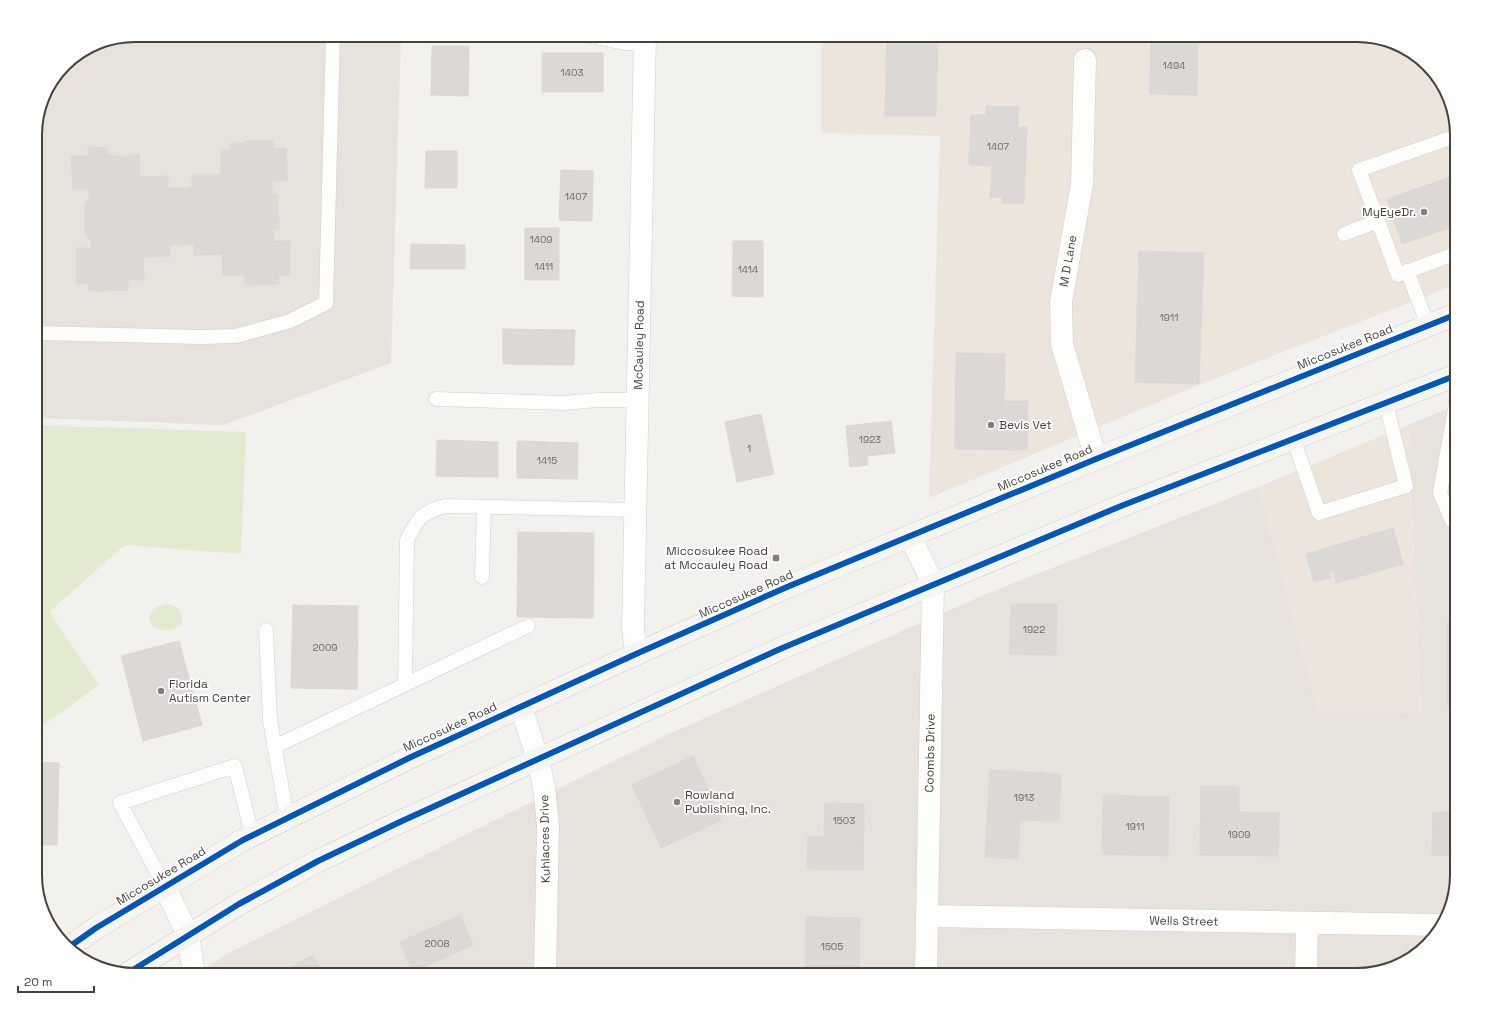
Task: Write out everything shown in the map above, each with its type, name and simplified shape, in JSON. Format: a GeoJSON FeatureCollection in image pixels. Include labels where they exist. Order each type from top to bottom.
{"type":"FeatureCollection","features":[{"type":"Feature","properties":{"kind":"street","name":"McCauley Road"},"geometry":{"type":"LineString","coordinates":[[636,654],[632,628],[645,42]]}},
{"type":"Feature","properties":{"kind":"street","name":"M D Lane"},"geometry":{"type":"LineString","coordinates":[[1085,60],[1082,184],[1061,302],[1062,344],[1096,459]]}},
{"type":"Feature","properties":{"kind":"street","name":"Miccosukee Road"},"geometry":{"type":"LineString","coordinates":[[73,944],[96,928],[252,835],[411,757],[636,654],[780,590],[910,536],[1096,459],[1450,317]]}},
{"type":"Feature","properties":{"kind":"street"},"geometry":{"type":"LineString","coordinates":[[136,968],[239,904],[318,861],[780,648],[1121,506],[1450,378]]}},
{"type":"Feature","properties":{"kind":"street","name":"Coombs Drive"},"geometry":{"type":"LineString","coordinates":[[910,536],[933,584],[926,968]]}},
{"type":"Feature","properties":{"kind":"street","name":"Kuhlacres Drive"},"geometry":{"type":"LineString","coordinates":[[521,707],[544,784],[548,827],[544,968]]}},
{"type":"Feature","properties":{"kind":"street"},"geometry":{"type":"LineString","coordinates":[[165,887],[188,935],[193,968]]}},
{"type":"Feature","properties":{"kind":"street","name":"Wells Street"},"geometry":{"type":"LineString","coordinates":[[927,916],[1436,925]]}},
{"type":"Feature","properties":{"kind":"street"},"geometry":{"type":"LineString","coordinates":[[1306,968],[1307,923]]}},
{"type":"Feature","properties":{"kind":"lane"},"geometry":{"type":"LineString","coordinates":[[42,333],[236,336],[290,321],[326,303],[333,42]]}},
{"type":"Feature","properties":{"kind":"lane"},"geometry":{"type":"LineString","coordinates":[[620,42],[632,42]]}},
{"type":"Feature","properties":{"kind":"lane"},"geometry":{"type":"LineString","coordinates":[[1450,138],[1360,170],[1398,274],[1450,256]]}},
{"type":"Feature","properties":{"kind":"lane"},"geometry":{"type":"LineString","coordinates":[[1344,234],[1378,221]]}},
{"type":"Feature","properties":{"kind":"lane"},"geometry":{"type":"LineString","coordinates":[[1407,271],[1428,325]]}},
{"type":"Feature","properties":{"kind":"lane"},"geometry":{"type":"LineString","coordinates":[[436,399],[564,403],[598,400],[638,400]]}},
{"type":"Feature","properties":{"kind":"lane"},"geometry":{"type":"LineString","coordinates":[[1293,438],[1319,513],[1406,486],[1386,403]]}},
{"type":"Feature","properties":{"kind":"lane"},"geometry":{"type":"LineString","coordinates":[[1450,437],[1440,493],[1450,516]]}},
{"type":"Feature","properties":{"kind":"lane"},"geometry":{"type":"LineString","coordinates":[[405,684],[408,540],[418,519],[430,510],[446,506],[635,510]]}},
{"type":"Feature","properties":{"kind":"lane"},"geometry":{"type":"LineString","coordinates":[[482,577],[484,507]]}},
{"type":"Feature","properties":{"kind":"lane"},"geometry":{"type":"LineString","coordinates":[[274,747],[528,626]]}},
{"type":"Feature","properties":{"kind":"lane"},"geometry":{"type":"LineString","coordinates":[[266,630],[270,720],[287,818]]}},
{"type":"Feature","properties":{"kind":"lane"},"geometry":{"type":"LineString","coordinates":[[165,887],[120,803],[235,766],[252,835]]}},
{"type":"Feature","properties":{"kind":"shaded area"},"geometry":{"type":"Polygon","coordinates":[[[129,42],[401,42],[391,363],[224,425],[42,418],[42,129],[45,111],[54,88],[69,69],[83,58],[99,49],[129,42]]]}},
{"type":"Feature","properties":{"kind":"shaded area"},"geometry":{"type":"Polygon","coordinates":[[[821,42],[1357,42],[1381,45],[1409,58],[1423,69],[1438,88],[1447,111],[1450,135],[1450,287],[1211,380],[929,498],[940,136],[821,133],[821,42]]]}},
{"type":"Feature","properties":{"kind":"shaded area"},"geometry":{"type":"Polygon","coordinates":[[[1450,408],[1450,875],[1447,899],[1438,922],[1418,945],[1409,952],[1387,963],[1357,968],[205,968],[225,955],[664,736],[986,594],[1258,487],[1317,711],[1421,712],[1408,425],[1450,408]]]}},
{"type":"Feature","properties":{"kind":"shaded area"},"geometry":{"type":"Polygon","coordinates":[[[1408,425],[1421,713],[1317,712],[1258,487],[1408,425]]]}},
{"type":"Feature","properties":{"kind":"green space"},"geometry":{"type":"Polygon","coordinates":[[[42,425],[246,432],[241,554],[125,545],[49,612],[99,685],[42,726],[42,425]]]}},
{"type":"Feature","properties":{"kind":"green space"},"geometry":{"type":"Polygon","coordinates":[[[166,604],[179,609],[183,619],[182,623],[176,628],[170,630],[155,628],[151,624],[151,613],[157,607],[166,604]]]}},
{"type":"Feature","properties":{"kind":"building"},"geometry":{"type":"Polygon","coordinates":[[[887,42],[938,42],[936,116],[885,116],[887,42]]]}},
{"type":"Feature","properties":{"kind":"building"},"geometry":{"type":"Polygon","coordinates":[[[1151,42],[1198,42],[1197,95],[1150,94],[1151,42]]]}},
{"type":"Feature","properties":{"kind":"building"},"geometry":{"type":"Polygon","coordinates":[[[432,46],[469,46],[468,96],[431,95],[432,46]]]}},
{"type":"Feature","properties":{"kind":"building"},"geometry":{"type":"Polygon","coordinates":[[[542,53],[603,53],[603,92],[542,92],[542,53]]]}},
{"type":"Feature","properties":{"kind":"building"},"geometry":{"type":"Polygon","coordinates":[[[986,106],[1019,107],[1018,127],[1027,127],[1024,204],[1002,203],[1002,197],[990,197],[992,166],[969,165],[971,115],[986,115],[986,106]]]}},
{"type":"Feature","properties":{"kind":"building"},"geometry":{"type":"Polygon","coordinates":[[[273,140],[273,148],[286,148],[287,181],[272,181],[272,194],[277,194],[279,230],[274,230],[274,241],[290,241],[290,275],[278,276],[279,284],[245,285],[245,275],[223,276],[222,254],[194,255],[194,244],[170,245],[170,256],[143,257],[144,280],[128,280],[128,290],[95,291],[89,290],[88,283],[76,284],[77,248],[91,248],[91,241],[85,234],[85,203],[89,200],[89,189],[73,189],[71,156],[88,156],[88,147],[107,148],[107,155],[128,156],[139,154],[140,177],[168,176],[168,188],[189,188],[192,186],[192,175],[218,175],[221,173],[221,150],[230,150],[230,143],[273,140]]]}},
{"type":"Feature","properties":{"kind":"building"},"geometry":{"type":"Polygon","coordinates":[[[426,151],[457,151],[457,188],[425,188],[426,151]]]}},
{"type":"Feature","properties":{"kind":"building"},"geometry":{"type":"Polygon","coordinates":[[[561,170],[593,171],[592,221],[559,220],[561,170]]]}},
{"type":"Feature","properties":{"kind":"building","name":"MyEyeDr."},"geometry":{"type":"Polygon","coordinates":[[[1450,177],[1450,227],[1402,244],[1387,199],[1450,177]]]}},
{"type":"Feature","properties":{"kind":"building"},"geometry":{"type":"Polygon","coordinates":[[[525,228],[559,228],[559,280],[525,280],[525,228]]]}},
{"type":"Feature","properties":{"kind":"building"},"geometry":{"type":"Polygon","coordinates":[[[733,241],[763,241],[763,297],[732,296],[733,241]]]}},
{"type":"Feature","properties":{"kind":"building"},"geometry":{"type":"Polygon","coordinates":[[[411,244],[465,245],[465,269],[410,269],[411,244]]]}},
{"type":"Feature","properties":{"kind":"building"},"geometry":{"type":"Polygon","coordinates":[[[1139,251],[1204,253],[1199,384],[1135,382],[1139,251]]]}},
{"type":"Feature","properties":{"kind":"building"},"geometry":{"type":"Polygon","coordinates":[[[503,329],[575,330],[574,365],[503,364],[503,329]]]}},
{"type":"Feature","properties":{"kind":"building","name":"Bevis Vet"},"geometry":{"type":"Polygon","coordinates":[[[956,353],[1005,354],[1004,401],[1028,401],[1027,450],[955,449],[956,353]]]}},
{"type":"Feature","properties":{"kind":"building"},"geometry":{"type":"Polygon","coordinates":[[[761,414],[774,474],[737,482],[725,422],[761,414]]]}},
{"type":"Feature","properties":{"kind":"building"},"geometry":{"type":"Polygon","coordinates":[[[891,421],[895,453],[867,456],[868,465],[850,467],[846,426],[891,421]]]}},
{"type":"Feature","properties":{"kind":"building"},"geometry":{"type":"Polygon","coordinates":[[[437,440],[498,442],[498,477],[436,476],[437,440]]]}},
{"type":"Feature","properties":{"kind":"building"},"geometry":{"type":"Polygon","coordinates":[[[517,441],[578,443],[577,479],[517,478],[517,441]]]}},
{"type":"Feature","properties":{"kind":"building"},"geometry":{"type":"Polygon","coordinates":[[[1393,528],[1403,564],[1337,583],[1333,571],[1329,572],[1331,578],[1314,582],[1306,554],[1393,528]]]}},
{"type":"Feature","properties":{"kind":"building"},"geometry":{"type":"Polygon","coordinates":[[[518,532],[594,533],[593,618],[517,617],[518,532]]]}},
{"type":"Feature","properties":{"kind":"building"},"geometry":{"type":"Polygon","coordinates":[[[1011,604],[1057,604],[1056,655],[1010,654],[1011,604]]]}},
{"type":"Feature","properties":{"kind":"building"},"geometry":{"type":"Polygon","coordinates":[[[293,605],[358,606],[357,689],[291,688],[293,605]]]}},
{"type":"Feature","properties":{"kind":"building"},"geometry":{"type":"Polygon","coordinates":[[[1447,623],[1450,623],[1450,705],[1447,705],[1447,623]]]}},
{"type":"Feature","properties":{"kind":"building","name":"Florida Autism Center"},"geometry":{"type":"Polygon","coordinates":[[[179,641],[202,725],[143,741],[121,656],[179,641]]]}},
{"type":"Feature","properties":{"kind":"building","name":"Rowland Publishing, Inc."},"geometry":{"type":"Polygon","coordinates":[[[693,756],[722,820],[661,848],[632,785],[693,756]]]}},
{"type":"Feature","properties":{"kind":"building"},"geometry":{"type":"Polygon","coordinates":[[[42,762],[59,763],[57,845],[42,845],[42,762]]]}},
{"type":"Feature","properties":{"kind":"building"},"geometry":{"type":"Polygon","coordinates":[[[990,770],[1061,774],[1059,821],[1020,820],[1018,859],[985,857],[990,770]]]}},
{"type":"Feature","properties":{"kind":"building"},"geometry":{"type":"Polygon","coordinates":[[[1201,786],[1239,787],[1239,812],[1279,813],[1278,856],[1200,855],[1201,786]]]}},
{"type":"Feature","properties":{"kind":"building"},"geometry":{"type":"Polygon","coordinates":[[[1103,795],[1169,797],[1168,856],[1102,854],[1103,795]]]}},
{"type":"Feature","properties":{"kind":"building"},"geometry":{"type":"Polygon","coordinates":[[[825,803],[864,804],[863,870],[807,869],[808,837],[824,837],[825,803]]]}},
{"type":"Feature","properties":{"kind":"building"},"geometry":{"type":"Polygon","coordinates":[[[1433,812],[1450,812],[1450,856],[1432,855],[1433,812]]]}},
{"type":"Feature","properties":{"kind":"building"},"geometry":{"type":"Polygon","coordinates":[[[460,915],[473,945],[422,968],[411,968],[400,942],[460,915]]]}},
{"type":"Feature","properties":{"kind":"building"},"geometry":{"type":"Polygon","coordinates":[[[806,917],[860,918],[859,968],[805,968],[806,917]]]}},
{"type":"Feature","properties":{"kind":"building"},"geometry":{"type":"Polygon","coordinates":[[[313,955],[320,968],[290,968],[313,955]]]}},
{"type":"Feature","properties":{"kind":"cycle path"},"geometry":{"type":"LineString","coordinates":[[73,944],[96,928],[243,840],[411,757],[636,654],[787,587],[1096,459],[1450,317]]}},
{"type":"Feature","properties":{"kind":"cycle path"},"geometry":{"type":"LineString","coordinates":[[136,968],[239,904],[318,861],[402,821],[780,649],[1121,506],[1450,378]]}},
{"type":"Feature","properties":{"kind":"place","name":"MyEyeDr."},"geometry":{"type":"Point","coordinates":[1424,212]}},
{"type":"Feature","properties":{"kind":"place","name":"Bevis Vet"},"geometry":{"type":"Point","coordinates":[991,425]}},
{"type":"Feature","properties":{"kind":"place","name":"Miccosukee Road at Mccauley Road"},"geometry":{"type":"Point","coordinates":[776,558]}},
{"type":"Feature","properties":{"kind":"place","name":"Florida Autism Center"},"geometry":{"type":"Point","coordinates":[161,691]}},
{"type":"Feature","properties":{"kind":"place","name":"Rowland Publishing, Inc."},"geometry":{"type":"Point","coordinates":[677,802]}}]}
